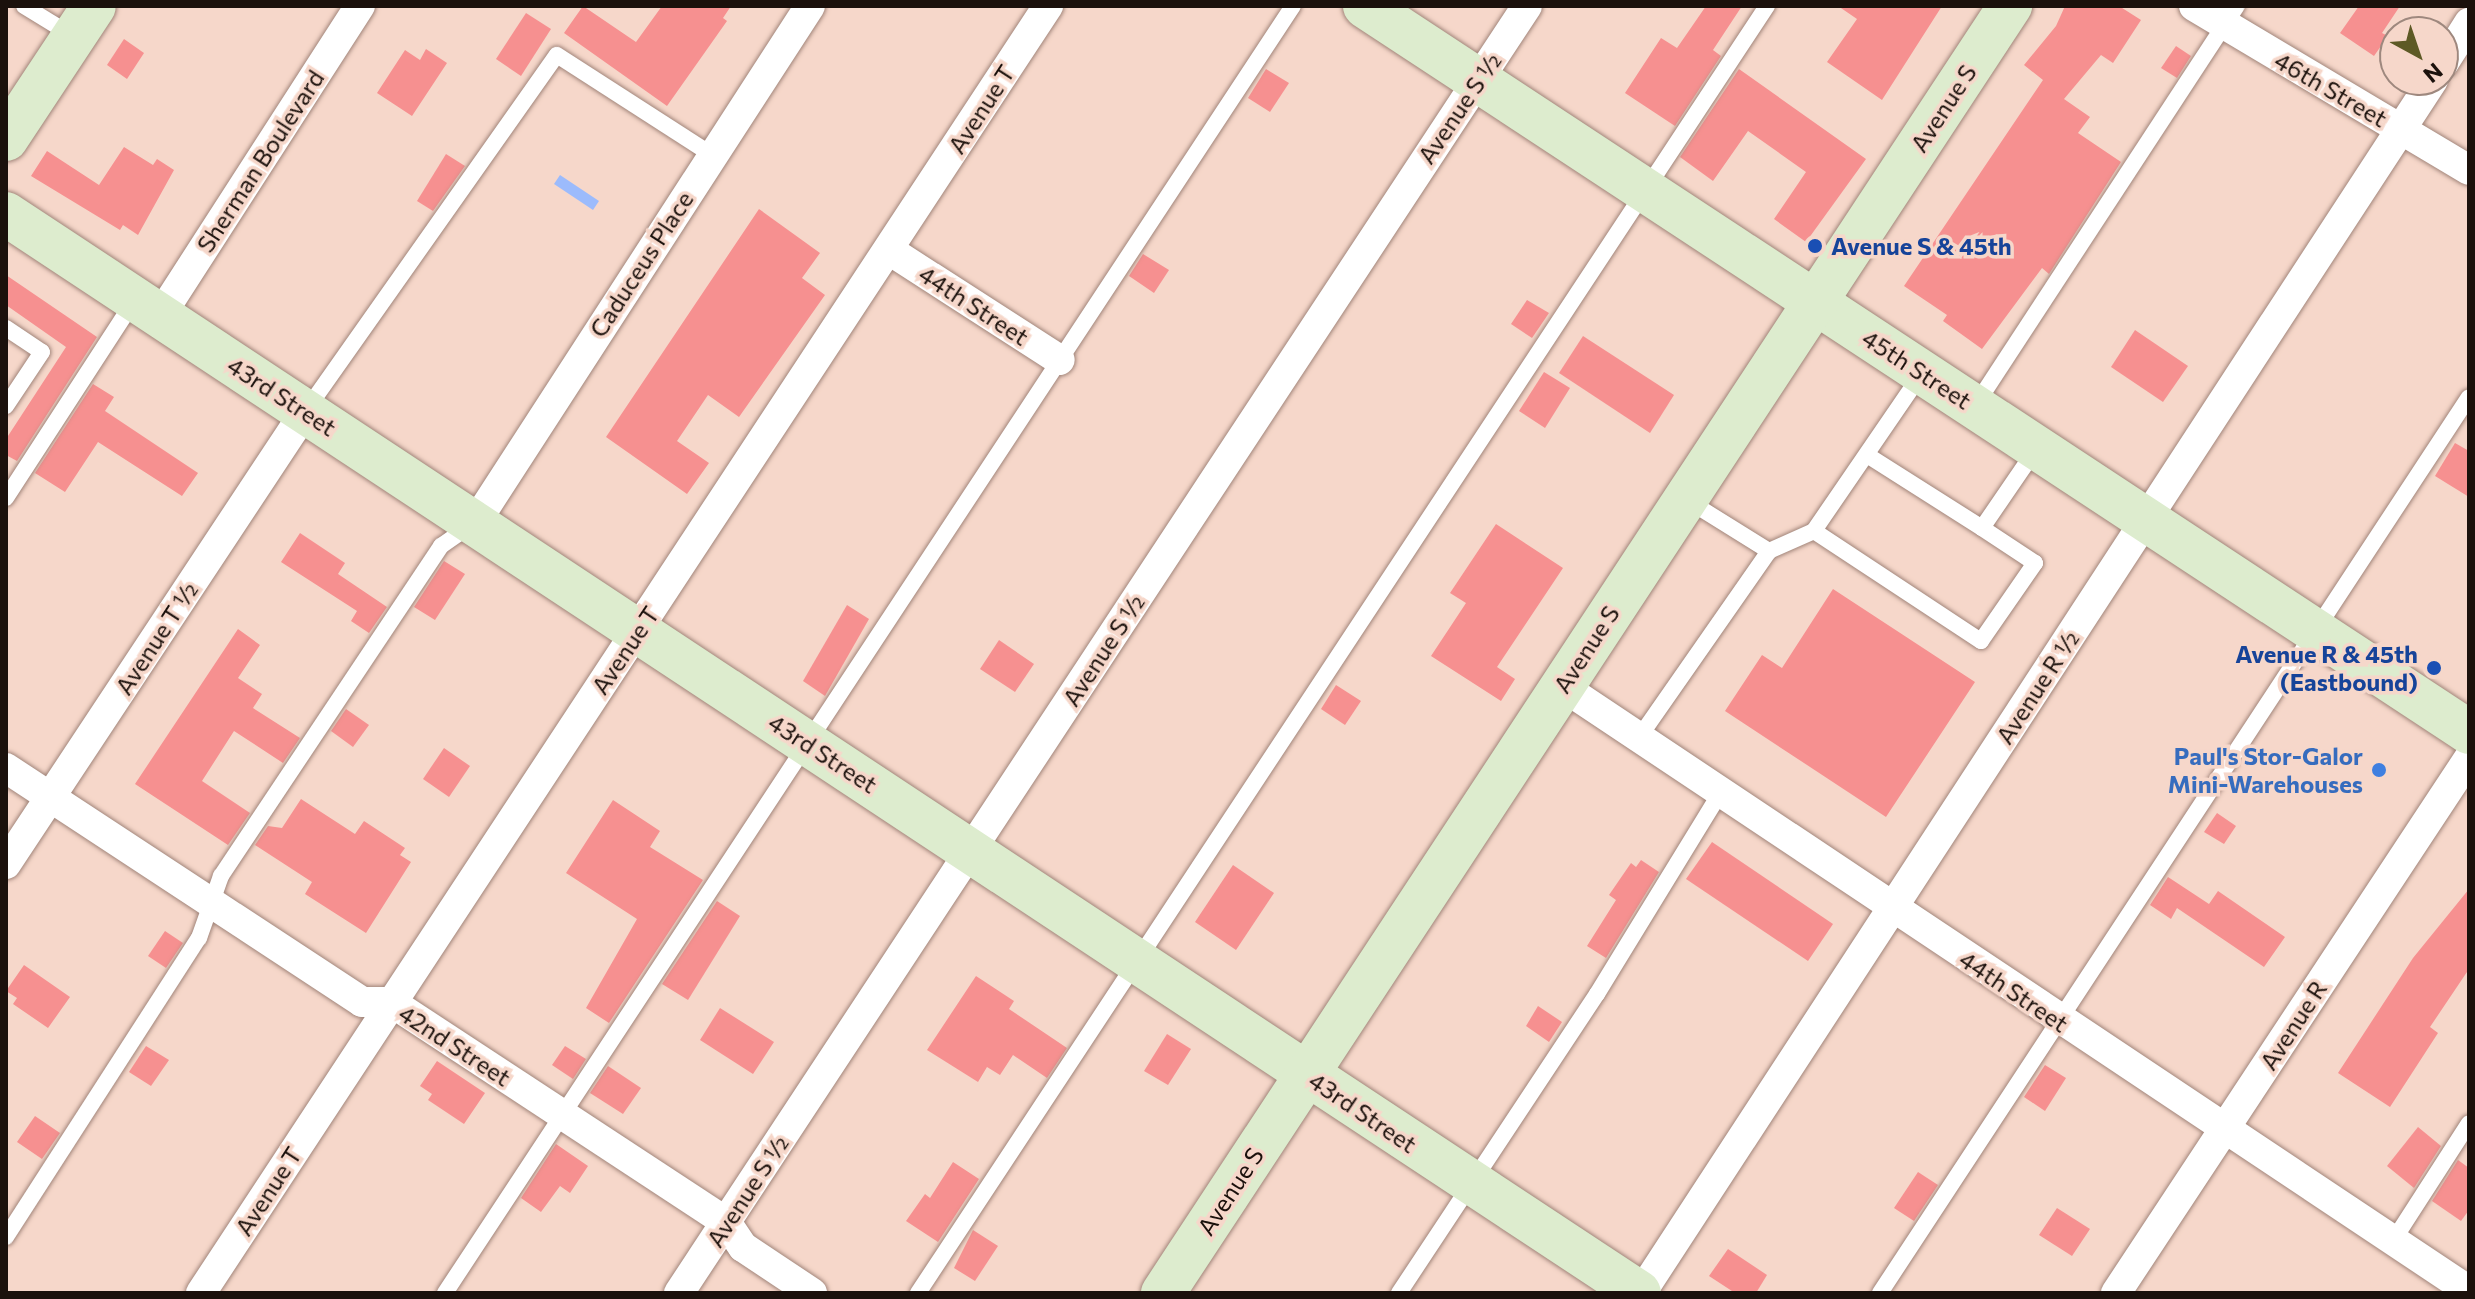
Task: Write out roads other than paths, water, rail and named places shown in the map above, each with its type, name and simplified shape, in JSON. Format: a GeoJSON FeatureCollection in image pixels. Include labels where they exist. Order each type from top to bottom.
{"type":"FeatureCollection","features":[{"type":"Feature","properties":{"kind":"main road","name":"45th Street"},"geometry":{"type":"LineString","coordinates":[[1365,6],[2469,732]]}},
{"type":"Feature","properties":{"kind":"main road","name":"Avenue S"},"geometry":{"type":"LineString","coordinates":[[1163,1293],[2010,6]]}},
{"type":"Feature","properties":{"kind":"main road"},"geometry":{"type":"LineString","coordinates":[[6,139],[84,21]]}},
{"type":"Feature","properties":{"kind":"main road","name":"43rd Street"},"geometry":{"type":"LineString","coordinates":[[6,214],[1472,1185],[1640,1293]]}},
{"type":"Feature","properties":{"kind":"street","name":"Sherman Boulevard"},"geometry":{"type":"LineString","coordinates":[[148,308],[360,6]]}},
{"type":"Feature","properties":{"kind":"street","name":"Caduceus Place"},"geometry":{"type":"LineString","coordinates":[[475,523],[810,6]]}},
{"type":"Feature","properties":{"kind":"street","name":"Avenue T"},"geometry":{"type":"LineString","coordinates":[[201,1293],[1048,6]]}},
{"type":"Feature","properties":{"kind":"street","name":"Avenue S ½"},"geometry":{"type":"LineString","coordinates":[[679,1293],[1527,6]]}},
{"type":"Feature","properties":{"kind":"street","name":"46th Street"},"geometry":{"type":"LineString","coordinates":[[2194,6],[2230,16],[2469,170]]}},
{"type":"Feature","properties":{"kind":"street","name":"Avenue R ½"},"geometry":{"type":"LineString","coordinates":[[1640,1293],[2423,96]]}},
{"type":"Feature","properties":{"kind":"street","name":"44th Street"},"geometry":{"type":"LineString","coordinates":[[889,250],[1060,360]]}},
{"type":"Feature","properties":{"kind":"street","name":"Avenue T ½"},"geometry":{"type":"LineString","coordinates":[[6,864],[305,412]]}},
{"type":"Feature","properties":{"kind":"street","name":"44th Street"},"geometry":{"type":"LineString","coordinates":[[1562,686],[2059,1021],[2469,1291]]}},
{"type":"Feature","properties":{"kind":"street","name":"Avenue R"},"geometry":{"type":"LineString","coordinates":[[2116,1293],[2469,758]]}},
{"type":"Feature","properties":{"kind":"street","name":"42nd Street"},"geometry":{"type":"LineString","coordinates":[[6,768],[362,1002],[391,1002],[726,1222],[743,1247],[812,1293]]}},
{"type":"Feature","properties":{"kind":"lane"},"geometry":{"type":"LineString","coordinates":[[24,6],[84,21]]}},
{"type":"Feature","properties":{"kind":"lane"},"geometry":{"type":"LineString","coordinates":[[445,1293],[1293,6]]}},
{"type":"Feature","properties":{"kind":"lane"},"geometry":{"type":"LineString","coordinates":[[918,1293],[1139,963],[1767,6]]}},
{"type":"Feature","properties":{"kind":"lane"},"geometry":{"type":"LineString","coordinates":[[1974,407],[2230,16]]}},
{"type":"Feature","properties":{"kind":"lane"},"geometry":{"type":"LineString","coordinates":[[305,412],[557,55],[712,155]]}},
{"type":"Feature","properties":{"kind":"lane"},"geometry":{"type":"LineString","coordinates":[[6,498],[148,308]]}},
{"type":"Feature","properties":{"kind":"lane"},"geometry":{"type":"LineString","coordinates":[[6,328],[42,352],[6,406]]}},
{"type":"Feature","properties":{"kind":"lane"},"geometry":{"type":"LineString","coordinates":[[1638,739],[1769,551],[1814,531],[1922,372]]}},
{"type":"Feature","properties":{"kind":"lane"},"geometry":{"type":"LineString","coordinates":[[1880,1293],[2469,397]]}},
{"type":"Feature","properties":{"kind":"lane"},"geometry":{"type":"LineString","coordinates":[[1982,528],[2037,448]]}},
{"type":"Feature","properties":{"kind":"lane"},"geometry":{"type":"LineString","coordinates":[[1814,531],[1981,641],[2035,563],[1867,455]]}},
{"type":"Feature","properties":{"kind":"lane"},"geometry":{"type":"LineString","coordinates":[[1685,499],[1769,551]]}},
{"type":"Feature","properties":{"kind":"lane"},"geometry":{"type":"LineString","coordinates":[[6,1237],[199,938],[221,876],[441,546],[475,523]]}},
{"type":"Feature","properties":{"kind":"lane"},"geometry":{"type":"LineString","coordinates":[[1399,1293],[1472,1185],[1720,793]]}},
{"type":"Feature","properties":{"kind":"lane"},"geometry":{"type":"LineString","coordinates":[[2393,1241],[2469,1123]]}},
{"type":"Feature","properties":{"kind":"water"},"geometry":{"type":"Polygon","coordinates":[[[560,175],[599,201],[593,210],[554,184],[560,175]]]}},
{"type":"Feature","properties":{"kind":"place","name":"Avenue S & 45th"},"geometry":{"type":"Point","coordinates":[1815,246]}},
{"type":"Feature","properties":{"kind":"place","name":"Avenue R & 45th (Eastbound)"},"geometry":{"type":"Point","coordinates":[2434,668]}},
{"type":"Feature","properties":{"kind":"place","name":"Paul's Stor-Galor Mini-Warehouses"},"geometry":{"type":"Point","coordinates":[2379,770]}}]}
